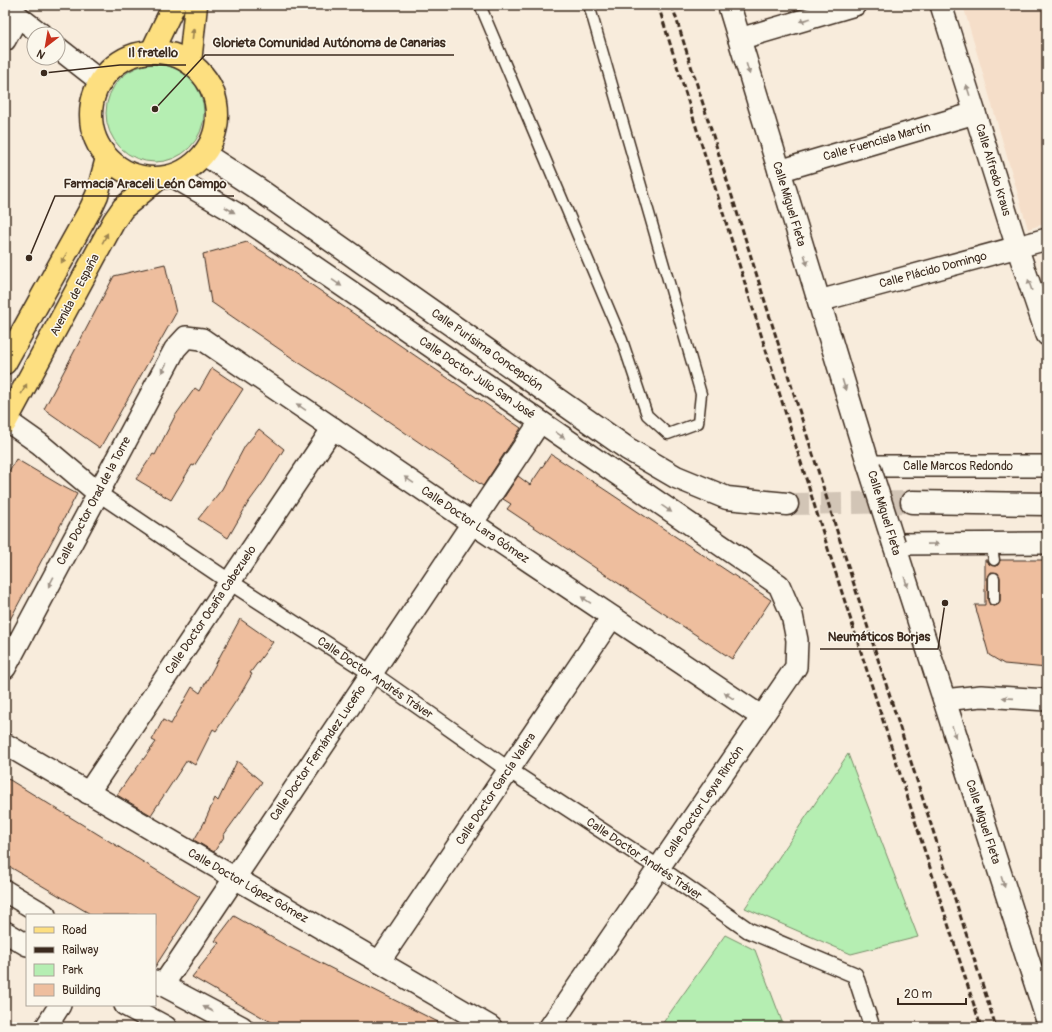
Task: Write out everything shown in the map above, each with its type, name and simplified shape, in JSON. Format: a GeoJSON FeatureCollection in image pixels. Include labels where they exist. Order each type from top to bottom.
{"type":"FeatureCollection","features":[{"type":"Feature","properties":{"kind":"main road"},"geometry":{"type":"LineString","coordinates":[[152,51],[174,5]]}},
{"type":"Feature","properties":{"kind":"main road"},"geometry":{"type":"LineString","coordinates":[[190,63],[196,5]]}},
{"type":"Feature","properties":{"kind":"main road"},"geometry":{"type":"LineString","coordinates":[[152,51],[172,54],[190,63],[205,77],[214,95],[218,116],[214,136],[204,154],[190,168],[165,178],[139,177],[122,170],[107,158],[96,141],[90,121],[92,100],[100,81],[114,66],[132,55],[152,51]]}},
{"type":"Feature","properties":{"kind":"main road"},"geometry":{"type":"LineString","coordinates":[[5,363],[92,208],[98,194],[107,158]]}},
{"type":"Feature","properties":{"kind":"main road","name":"Avenida de España"},"geometry":{"type":"LineString","coordinates":[[6,422],[114,221],[123,208],[165,178]]}},
{"type":"Feature","properties":{"kind":"street","name":"Calle Miguel Fleta"},"geometry":{"type":"LineString","coordinates":[[729,5],[869,466],[1047,1019]]}},
{"type":"Feature","properties":{"kind":"street"},"geometry":{"type":"LineString","coordinates":[[739,39],[856,5]]}},
{"type":"Feature","properties":{"kind":"street","name":"Calle Alfredo Kraus"},"geometry":{"type":"LineString","coordinates":[[941,5],[1017,247],[1047,335]]}},
{"type":"Feature","properties":{"kind":"street"},"geometry":{"type":"LineString","coordinates":[[5,40],[11,11],[31,26]]}},
{"type":"Feature","properties":{"kind":"street"},"geometry":{"type":"LineString","coordinates":[[66,54],[100,81]]}},
{"type":"Feature","properties":{"kind":"street","name":"Calle Fuencisla Martín"},"geometry":{"type":"LineString","coordinates":[[779,171],[975,113]]}},
{"type":"Feature","properties":{"kind":"street","name":"Calle Purísima Concepción"},"geometry":{"type":"LineString","coordinates":[[204,154],[258,189],[635,453],[676,478],[727,498],[787,504]]}},
{"type":"Feature","properties":{"kind":"street","name":"Calle Doctor Julio San José"},"geometry":{"type":"LineString","coordinates":[[165,178],[239,215],[779,585]]}},
{"type":"Feature","properties":{"kind":"street","name":"Calle Plácido Domingo"},"geometry":{"type":"LineString","coordinates":[[819,301],[1047,239]]}},
{"type":"Feature","properties":{"kind":"street","name":"Calle Doctor Lara Gómez"},"geometry":{"type":"LineString","coordinates":[[186,337],[202,339],[472,523],[762,717]]}},
{"type":"Feature","properties":{"kind":"street","name":"Calle Doctor Orad de la Torre"},"geometry":{"type":"LineString","coordinates":[[5,668],[175,349],[186,337]]}},
{"type":"Feature","properties":{"kind":"street","name":"Calle Doctor Andrés Tráver"},"geometry":{"type":"LineString","coordinates":[[6,422],[40,444],[98,493],[230,582],[371,674],[509,770],[659,868],[748,930],[855,975],[872,1027]]}},
{"type":"Feature","properties":{"kind":"street","name":"Calle Doctor Fernández Luceño"},"geometry":{"type":"LineString","coordinates":[[159,983],[234,878],[540,422]]}},
{"type":"Feature","properties":{"kind":"street","name":"Calle Doctor Ocaña Cabezuelo"},"geometry":{"type":"LineString","coordinates":[[88,793],[333,428]]}},
{"type":"Feature","properties":{"kind":"street","name":"Calle Marcos Redondo"},"geometry":{"type":"LineString","coordinates":[[869,466],[1047,466]]}},
{"type":"Feature","properties":{"kind":"street"},"geometry":{"type":"LineString","coordinates":[[912,502],[1047,504]]}},
{"type":"Feature","properties":{"kind":"street"},"geometry":{"type":"LineString","coordinates":[[894,544],[993,551],[1047,543]]}},
{"type":"Feature","properties":{"kind":"street","name":"Calle Doctor Leyva Rincón"},"geometry":{"type":"LineString","coordinates":[[550,1027],[796,667],[796,633],[792,615],[779,585]]}},
{"type":"Feature","properties":{"kind":"street","name":"Calle Doctor García Valera"},"geometry":{"type":"LineString","coordinates":[[379,962],[612,617]]}},
{"type":"Feature","properties":{"kind":"street"},"geometry":{"type":"LineString","coordinates":[[944,700],[980,696],[1047,700]]}},
{"type":"Feature","properties":{"kind":"street","name":"Calle Doctor López Gómez"},"geometry":{"type":"LineString","coordinates":[[5,744],[491,1027]]}},
{"type":"Feature","properties":{"kind":"street"},"geometry":{"type":"LineString","coordinates":[[5,891],[43,914]]}},
{"type":"Feature","properties":{"kind":"street"},"geometry":{"type":"LineString","coordinates":[[5,932],[26,944]]}},
{"type":"Feature","properties":{"kind":"street"},"geometry":{"type":"LineString","coordinates":[[159,983],[242,1027]]}},
{"type":"Feature","properties":{"kind":"street"},"geometry":{"type":"LineString","coordinates":[[46,1027],[59,1006]]}},
{"type":"Feature","properties":{"kind":"street"},"geometry":{"type":"LineString","coordinates":[[127,1006],[166,1027]]}},
{"type":"Feature","properties":{"kind":"lane"},"geometry":{"type":"LineString","coordinates":[[480,5],[622,340],[647,415],[668,434],[698,423],[701,394],[589,5]]}},
{"type":"Feature","properties":{"kind":"lane"},"geometry":{"type":"LineString","coordinates":[[994,578],[994,600]]}},
{"type":"Feature","properties":{"kind":"shaded area"},"geometry":{"type":"Polygon","coordinates":[[[963,5],[1047,5],[1047,223],[1028,229],[963,5]]]}},
{"type":"Feature","properties":{"kind":"green space"},"geometry":{"type":"Polygon","coordinates":[[[155,64],[174,67],[190,78],[201,94],[204,113],[201,132],[190,148],[174,159],[155,162],[136,159],[120,148],[109,132],[106,113],[109,94],[120,78],[136,67],[155,64]]]}},
{"type":"Feature","properties":{"kind":"green space"},"geometry":{"type":"Polygon","coordinates":[[[848,754],[918,937],[851,954],[745,908],[848,754]]]}},
{"type":"Feature","properties":{"kind":"green space"},"geometry":{"type":"Polygon","coordinates":[[[725,935],[755,950],[784,1027],[660,1027],[725,935]]]}},
{"type":"Feature","properties":{"kind":"building"},"geometry":{"type":"Polygon","coordinates":[[[247,242],[521,428],[483,486],[211,302],[203,254],[247,242]]]}},
{"type":"Feature","properties":{"kind":"building"},"geometry":{"type":"Polygon","coordinates":[[[165,264],[176,313],[100,448],[44,409],[114,276],[165,264]]]}},
{"type":"Feature","properties":{"kind":"building"},"geometry":{"type":"Polygon","coordinates":[[[212,368],[243,389],[194,466],[192,465],[171,500],[136,479],[153,454],[155,455],[175,416],[195,388],[199,391],[212,368]]]}},
{"type":"Feature","properties":{"kind":"building"},"geometry":{"type":"Polygon","coordinates":[[[259,429],[284,449],[265,480],[248,503],[228,538],[198,519],[222,489],[245,446],[259,429]]]}},
{"type":"Feature","properties":{"kind":"building"},"geometry":{"type":"Polygon","coordinates":[[[551,454],[771,600],[732,659],[507,509],[511,504],[503,499],[518,476],[530,485],[551,454]]]}},
{"type":"Feature","properties":{"kind":"building"},"geometry":{"type":"Polygon","coordinates":[[[16,459],[77,494],[5,629],[5,478],[16,459]]]}},
{"type":"Feature","properties":{"kind":"building"},"geometry":{"type":"Polygon","coordinates":[[[985,560],[987,560],[989,564],[995,566],[998,565],[1000,560],[1047,560],[1047,668],[1004,664],[989,655],[975,605],[985,605],[985,560]],[[991,572],[988,578],[988,600],[990,605],[994,606],[999,604],[1000,600],[1000,578],[998,573],[991,572]]]}},
{"type":"Feature","properties":{"kind":"building"},"geometry":{"type":"Polygon","coordinates":[[[240,619],[273,642],[250,673],[252,674],[240,695],[216,731],[213,729],[195,765],[187,760],[151,815],[117,795],[156,742],[152,740],[163,720],[171,724],[192,687],[200,693],[240,619]]]}},
{"type":"Feature","properties":{"kind":"building"},"geometry":{"type":"Polygon","coordinates":[[[237,761],[262,782],[223,836],[224,837],[214,852],[194,840],[204,823],[215,798],[218,801],[237,761]]]}},
{"type":"Feature","properties":{"kind":"building"},"geometry":{"type":"Polygon","coordinates":[[[5,777],[200,897],[156,965],[156,914],[90,914],[5,864],[5,777]]]}},
{"type":"Feature","properties":{"kind":"building"},"geometry":{"type":"Polygon","coordinates":[[[234,916],[287,946],[448,1027],[281,1027],[192,977],[219,943],[215,941],[234,916]]]}},
{"type":"Feature","properties":{"kind":"tunnel"},"geometry":{"type":"LineString","coordinates":[[787,504],[912,502]]}},
{"type":"Feature","properties":{"kind":"railway"},"geometry":{"type":"LineString","coordinates":[[658,5],[829,552],[981,1027]]}},
{"type":"Feature","properties":{"kind":"railway"},"geometry":{"type":"LineString","coordinates":[[672,5],[842,547],[996,1027]]}},
{"type":"Feature","properties":{"kind":"place","name":"Il fratello"},"geometry":{"type":"Point","coordinates":[44,73]}},
{"type":"Feature","properties":{"kind":"place","name":"Glorieta Comunidad Autónoma de Canarias"},"geometry":{"type":"Point","coordinates":[155,109]}},
{"type":"Feature","properties":{"kind":"place","name":"Farmacia Araceli León Campo"},"geometry":{"type":"Point","coordinates":[29,258]}},
{"type":"Feature","properties":{"kind":"place","name":"Neumáticos Borjas"},"geometry":{"type":"Point","coordinates":[945,603]}}]}
